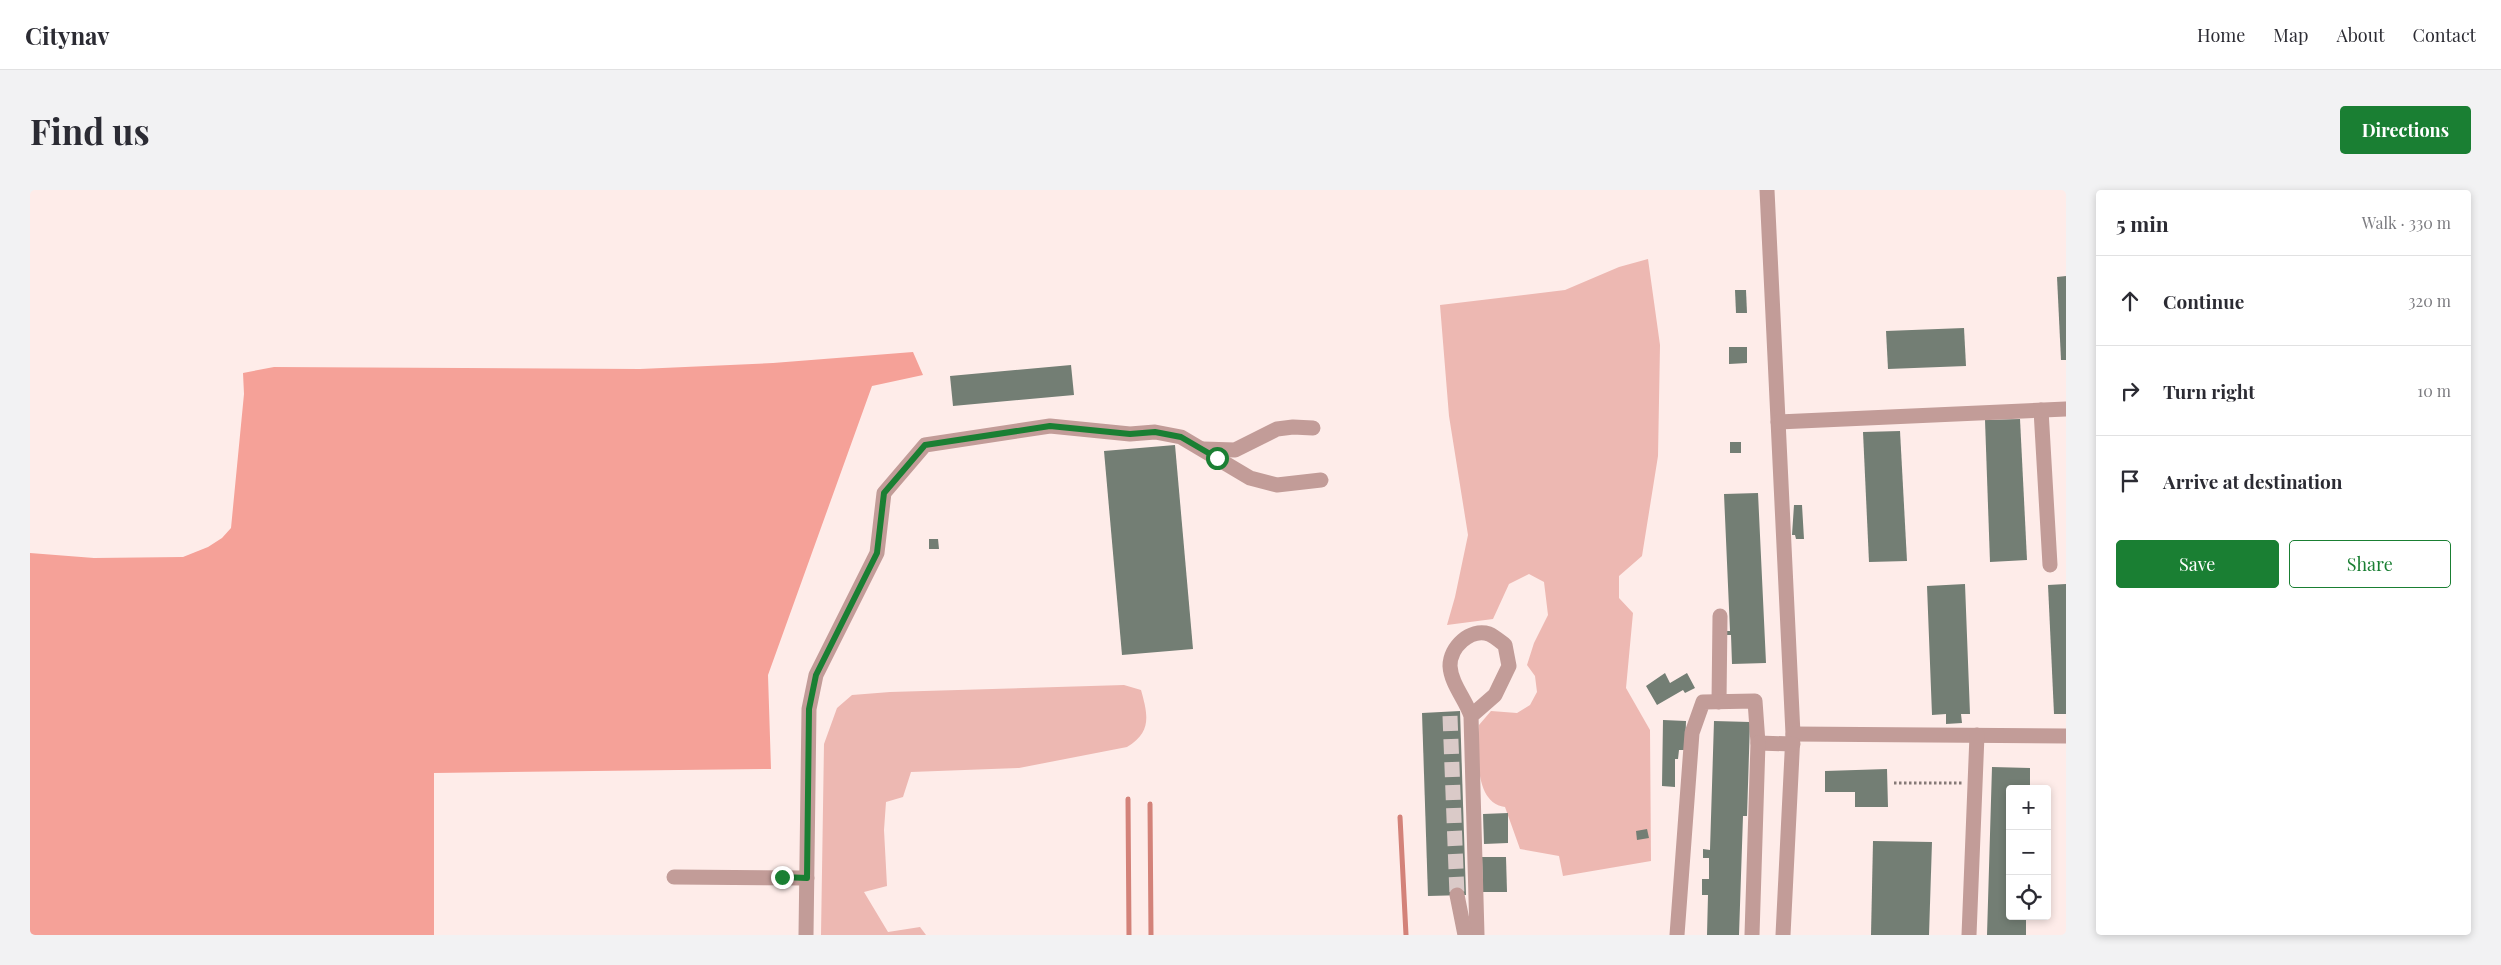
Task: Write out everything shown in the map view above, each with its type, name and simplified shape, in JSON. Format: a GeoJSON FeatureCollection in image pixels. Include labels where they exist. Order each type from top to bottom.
{"type":"FeatureCollection","features":[{"type":"Feature","properties":{"kind":"lane"},"geometry":{"type":"LineString","coordinates":[[1768,190],[1793,739],[1783,935]]}},
{"type":"Feature","properties":{"kind":"lane"},"geometry":{"type":"LineString","coordinates":[[1778,422],[2066,409]]}},
{"type":"Feature","properties":{"kind":"lane"},"geometry":{"type":"LineString","coordinates":[[2041,410],[2050,565]]}},
{"type":"Feature","properties":{"kind":"lane"},"geometry":{"type":"LineString","coordinates":[[806,935],[809,709],[816,675],[877,553],[884,493],[925,445],[1050,426],[1130,434],[1155,432],[1181,437],[1250,478],[1277,485],[1321,480]]}},
{"type":"Feature","properties":{"kind":"lane"},"geometry":{"type":"LineString","coordinates":[[1199,448],[1236,450],[1277,429],[1292,427],[1313,428]]}},
{"type":"Feature","properties":{"kind":"lane"},"geometry":{"type":"LineString","coordinates":[[1719,702],[1720,616]]}},
{"type":"Feature","properties":{"kind":"lane"},"geometry":{"type":"LineString","coordinates":[[1471,716],[1495,695],[1510,666],[1505,645],[1490,634],[1473,634],[1457,645],[1450,666],[1458,689],[1466,700],[1471,716],[1477,935]]}},
{"type":"Feature","properties":{"kind":"lane"},"geometry":{"type":"LineString","coordinates":[[1677,935],[1692,733],[1703,702],[1755,701],[1758,743],[1752,935]]}},
{"type":"Feature","properties":{"kind":"lane"},"geometry":{"type":"LineString","coordinates":[[1970,935],[1977,736]]}},
{"type":"Feature","properties":{"kind":"lane"},"geometry":{"type":"LineString","coordinates":[[1758,743],[1793,739],[2066,736]]}},
{"type":"Feature","properties":{"kind":"lane"},"geometry":{"type":"LineString","coordinates":[[674,877],[807,878]]}},
{"type":"Feature","properties":{"kind":"lane"},"geometry":{"type":"LineString","coordinates":[[1457,895],[1465,935]]}},
{"type":"Feature","properties":{"kind":"path"},"geometry":{"type":"LineString","coordinates":[[1894,783],[1975,783]]}},
{"type":"Feature","properties":{"kind":"shaded area"},"geometry":{"type":"Polygon","coordinates":[[[1648,259],[1660,345],[1658,456],[1642,556],[1619,576],[1619,598],[1633,613],[1626,688],[1650,730],[1651,861],[1563,876],[1559,856],[1520,849],[1505,807],[1495,803],[1487,796],[1482,786],[1478,760],[1479,725],[1491,711],[1517,713],[1530,705],[1537,692],[1535,676],[1527,665],[1534,643],[1548,615],[1544,582],[1529,574],[1509,584],[1493,619],[1447,625],[1468,535],[1449,416],[1440,305],[1565,290],[1619,267],[1648,259]]]}},
{"type":"Feature","properties":{"kind":"shaded area"},"geometry":{"type":"Polygon","coordinates":[[[913,352],[923,375],[872,386],[768,675],[771,769],[434,773],[434,935],[30,935],[30,553],[94,558],[183,557],[208,547],[222,538],[231,528],[244,394],[243,373],[274,367],[640,369],[773,363],[913,352]]]}},
{"type":"Feature","properties":{"kind":"shaded area"},"geometry":{"type":"Polygon","coordinates":[[[1124,685],[1141,690],[1146,715],[1146,722],[1141,735],[1127,747],[1019,768],[911,772],[903,797],[886,802],[884,830],[887,886],[864,892],[888,932],[920,927],[926,935],[821,935],[824,744],[837,708],[852,695],[890,692],[1124,685]]]}},
{"type":"Feature","properties":{"kind":"building"},"geometry":{"type":"Polygon","coordinates":[[[2066,276],[2066,360],[2061,360],[2057,277],[2066,276]]]}},
{"type":"Feature","properties":{"kind":"building"},"geometry":{"type":"Polygon","coordinates":[[[1735,290],[1746,290],[1747,313],[1736,313],[1735,290]]]}},
{"type":"Feature","properties":{"kind":"building"},"geometry":{"type":"Polygon","coordinates":[[[1964,328],[1966,366],[1888,369],[1886,331],[1964,328]]]}},
{"type":"Feature","properties":{"kind":"building"},"geometry":{"type":"Polygon","coordinates":[[[1729,347],[1747,347],[1747,363],[1729,364],[1729,347]]]}},
{"type":"Feature","properties":{"kind":"building"},"geometry":{"type":"Polygon","coordinates":[[[1071,365],[1074,395],[953,406],[950,376],[1071,365]]]}},
{"type":"Feature","properties":{"kind":"building"},"geometry":{"type":"Polygon","coordinates":[[[2020,419],[2027,560],[1990,562],[1985,420],[2020,419]]]}},
{"type":"Feature","properties":{"kind":"building"},"geometry":{"type":"Polygon","coordinates":[[[1900,431],[1907,561],[1869,562],[1863,432],[1900,431]]]}},
{"type":"Feature","properties":{"kind":"building"},"geometry":{"type":"Polygon","coordinates":[[[1730,442],[1741,442],[1741,453],[1730,453],[1730,442]]]}},
{"type":"Feature","properties":{"kind":"building"},"geometry":{"type":"Polygon","coordinates":[[[1175,445],[1193,649],[1122,655],[1104,451],[1175,445]]]}},
{"type":"Feature","properties":{"kind":"building"},"geometry":{"type":"Polygon","coordinates":[[[1758,493],[1766,663],[1732,664],[1731,635],[1726,635],[1725,631],[1730,631],[1724,494],[1758,493]]]}},
{"type":"Feature","properties":{"kind":"building"},"geometry":{"type":"Polygon","coordinates":[[[1794,505],[1802,505],[1804,539],[1796,539],[1795,535],[1792,535],[1794,505]]]}},
{"type":"Feature","properties":{"kind":"building"},"geometry":{"type":"Polygon","coordinates":[[[929,539],[938,539],[939,549],[929,549],[929,539]]]}},
{"type":"Feature","properties":{"kind":"building"},"geometry":{"type":"Polygon","coordinates":[[[1965,584],[1970,714],[1961,714],[1962,723],[1946,724],[1946,714],[1932,715],[1927,586],[1965,584]]]}},
{"type":"Feature","properties":{"kind":"building"},"geometry":{"type":"Polygon","coordinates":[[[2066,584],[2066,714],[2054,714],[2048,585],[2066,584]]]}},
{"type":"Feature","properties":{"kind":"building"},"geometry":{"type":"Polygon","coordinates":[[[1665,673],[1670,683],[1687,673],[1695,688],[1685,693],[1683,690],[1657,705],[1646,686],[1665,673]]]}},
{"type":"Feature","properties":{"kind":"building"},"geometry":{"type":"Polygon","coordinates":[[[1460,711],[1466,895],[1428,896],[1422,713],[1460,711]]]}},
{"type":"Feature","properties":{"kind":"building"},"geometry":{"type":"Polygon","coordinates":[[[1663,720],[1686,721],[1685,750],[1679,750],[1678,759],[1675,759],[1675,787],[1662,786],[1663,720]]]}},
{"type":"Feature","properties":{"kind":"building"},"geometry":{"type":"Polygon","coordinates":[[[1714,721],[1750,722],[1747,816],[1743,816],[1739,935],[1707,935],[1708,895],[1702,895],[1702,879],[1709,879],[1709,858],[1703,858],[1703,849],[1710,850],[1714,721]]]}},
{"type":"Feature","properties":{"kind":"building"},"geometry":{"type":"Polygon","coordinates":[[[1992,767],[2030,768],[2030,785],[2006,785],[2006,920],[2026,920],[2026,935],[1987,935],[1992,767]]]}},
{"type":"Feature","properties":{"kind":"building"},"geometry":{"type":"Polygon","coordinates":[[[1887,769],[1888,807],[1855,807],[1855,792],[1825,792],[1825,771],[1887,769]]]}},
{"type":"Feature","properties":{"kind":"building"},"geometry":{"type":"Polygon","coordinates":[[[1508,813],[1508,843],[1484,844],[1483,814],[1508,813]]]}},
{"type":"Feature","properties":{"kind":"building"},"geometry":{"type":"Polygon","coordinates":[[[1647,829],[1649,838],[1637,840],[1636,831],[1647,829]]]}},
{"type":"Feature","properties":{"kind":"building"},"geometry":{"type":"Polygon","coordinates":[[[1873,841],[1932,842],[1929,935],[1871,935],[1873,841]]]}},
{"type":"Feature","properties":{"kind":"building"},"geometry":{"type":"Polygon","coordinates":[[[1482,857],[1506,857],[1507,892],[1483,892],[1482,857]]]}},
{"type":"Feature","properties":{"kind":"waterway"},"geometry":{"type":"LineString","coordinates":[[1128,799],[1129,935]]}},
{"type":"Feature","properties":{"kind":"waterway"},"geometry":{"type":"LineString","coordinates":[[1150,804],[1151,935]]}},
{"type":"Feature","properties":{"kind":"waterway"},"geometry":{"type":"LineString","coordinates":[[1400,817],[1406,935]]}},
{"type":"Feature","properties":{"kind":"tunnel"},"geometry":{"type":"LineString","coordinates":[[1450,716],[1457,895]]}},
{"type":"Feature","properties":{"kind":"route"},"geometry":{"type":"LineString","coordinates":[[782,877],[807,878],[809,709],[816,675],[877,553],[884,493],[925,445],[1050,426],[1130,434],[1155,432],[1181,437],[1217,458]]}}]}
